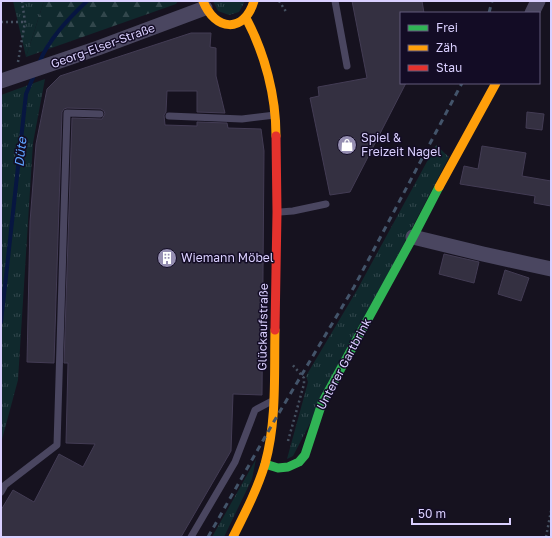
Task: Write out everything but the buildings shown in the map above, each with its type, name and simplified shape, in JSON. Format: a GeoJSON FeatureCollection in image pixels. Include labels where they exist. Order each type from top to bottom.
{"type":"FeatureCollection","features":[{"type":"Feature","properties":{"kind":"main road"},"geometry":{"type":"LineString","coordinates":[[204,4],[209,15],[215,20],[223,24],[231,24],[246,18],[254,1]]}},
{"type":"Feature","properties":{"kind":"main road","name":"Glückaufstraße"},"geometry":{"type":"LineString","coordinates":[[233,537],[253,496],[265,464],[271,435],[274,400],[277,212],[276,115],[263,59],[252,29],[246,18]]}},
{"type":"Feature","properties":{"kind":"main road","name":"Unterer Gartbrink"},"geometry":{"type":"LineString","coordinates":[[265,464],[278,468],[288,467],[299,462],[304,455],[322,403],[495,84]]}},
{"type":"Feature","properties":{"kind":"street"},"geometry":{"type":"LineString","coordinates":[[532,12],[538,1]]}},
{"type":"Feature","properties":{"kind":"street","name":"Georg-Elser-Straße"},"geometry":{"type":"LineString","coordinates":[[1,81],[147,31],[204,4]]}},
{"type":"Feature","properties":{"kind":"street"},"geometry":{"type":"LineString","coordinates":[[413,237],[551,269]]}},
{"type":"Feature","properties":{"kind":"lane"},"geometry":{"type":"LineString","coordinates":[[335,1],[347,66]]}},
{"type":"Feature","properties":{"kind":"lane"},"geometry":{"type":"LineString","coordinates":[[1,492],[5,486],[57,445],[68,113],[100,114]]}},
{"type":"Feature","properties":{"kind":"lane"},"geometry":{"type":"LineString","coordinates":[[169,116],[242,118],[276,115]]}},
{"type":"Feature","properties":{"kind":"lane"},"geometry":{"type":"LineString","coordinates":[[277,212],[293,211],[326,204]]}},
{"type":"Feature","properties":{"kind":"lane"},"geometry":{"type":"LineString","coordinates":[[191,537],[235,462],[255,410],[274,400]]}},
{"type":"Feature","properties":{"kind":"path"},"geometry":{"type":"LineString","coordinates":[[16,76],[25,22],[22,1]]}},
{"type":"Feature","properties":{"kind":"path"},"geometry":{"type":"LineString","coordinates":[[279,1],[287,13]]}},
{"type":"Feature","properties":{"kind":"path"},"geometry":{"type":"LineString","coordinates":[[1,22],[25,22]]}},
{"type":"Feature","properties":{"kind":"path"},"geometry":{"type":"LineString","coordinates":[[546,537],[551,511]]}},
{"type":"Feature","properties":{"kind":"green space"},"geometry":{"type":"Polygon","coordinates":[[[13,1],[44,1],[26,57],[13,1]]]}},
{"type":"Feature","properties":{"kind":"green space"},"geometry":{"type":"Polygon","coordinates":[[[44,1],[178,1],[176,4],[26,57],[44,1]]]}},
{"type":"Feature","properties":{"kind":"green space"},"geometry":{"type":"Polygon","coordinates":[[[213,1],[245,1],[239,12],[229,15],[218,11],[213,1]]]}},
{"type":"Feature","properties":{"kind":"green space"},"geometry":{"type":"Polygon","coordinates":[[[45,79],[33,143],[18,380],[1,443],[1,95],[45,79]]]}},
{"type":"Feature","properties":{"kind":"green space"},"geometry":{"type":"Polygon","coordinates":[[[436,145],[449,157],[293,456],[287,459],[308,382],[306,376],[357,290],[436,145]]]}},
{"type":"Feature","properties":{"kind":"green space"},"geometry":{"type":"Polygon","coordinates":[[[256,459],[252,479],[224,537],[212,537],[256,459]]]}},
{"type":"Feature","properties":{"kind":"waterway","name":"Düte"},"geometry":{"type":"LineString","coordinates":[[39,63],[48,46],[60,30],[87,1]]}},
{"type":"Feature","properties":{"kind":"waterway","name":"Düte"},"geometry":{"type":"LineString","coordinates":[[1,322],[26,94],[35,73]]}},
{"type":"Feature","properties":{"kind":"railway"},"geometry":{"type":"LineString","coordinates":[[489,12],[492,1]]}},
{"type":"Feature","properties":{"kind":"railway"},"geometry":{"type":"LineString","coordinates":[[208,537],[273,423],[354,287],[461,84]]}},
{"type":"Feature","properties":{"kind":"traffic: fast"},"geometry":{"type":"LineString","coordinates":[[265,464],[278,468],[288,467],[299,462],[305,455],[322,403],[439,187]]}},
{"type":"Feature","properties":{"kind":"traffic: slow"},"geometry":{"type":"LineString","coordinates":[[203,1],[208,11],[215,18],[222,23],[229,25],[244,19],[254,1]]}},
{"type":"Feature","properties":{"kind":"traffic: slow"},"geometry":{"type":"LineString","coordinates":[[246,18],[259,46],[272,91],[276,136]]}},
{"type":"Feature","properties":{"kind":"traffic: slow"},"geometry":{"type":"LineString","coordinates":[[439,187],[495,84]]}},
{"type":"Feature","properties":{"kind":"traffic: slow"},"geometry":{"type":"LineString","coordinates":[[233,537],[258,483],[269,448],[274,397],[275,330]]}},
{"type":"Feature","properties":{"kind":"traffic: jam"},"geometry":{"type":"LineString","coordinates":[[275,330],[277,212],[276,136]]}},
{"type":"Feature","properties":{"kind":"place","name":"Spiel & Freizeit Nagel"},"geometry":{"type":"Point","coordinates":[347,145]}},
{"type":"Feature","properties":{"kind":"place","name":"Wiemann Möbel"},"geometry":{"type":"Point","coordinates":[167,258]}}]}
